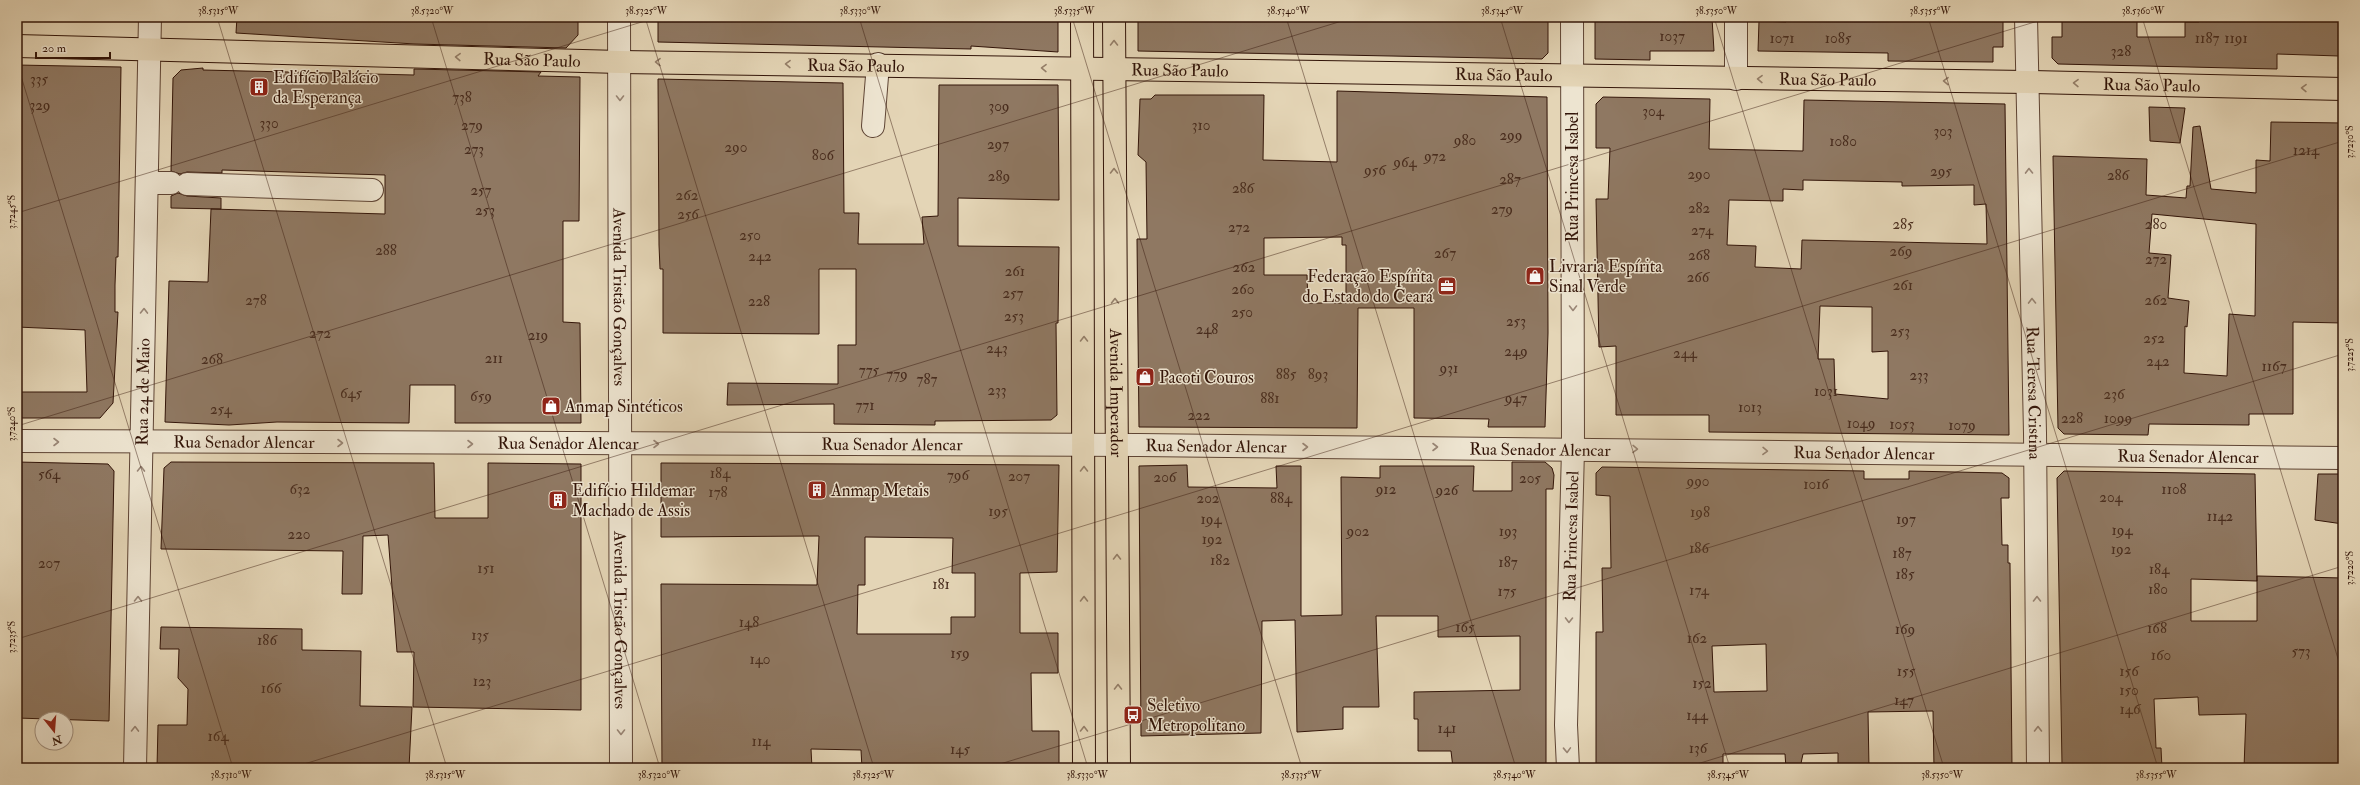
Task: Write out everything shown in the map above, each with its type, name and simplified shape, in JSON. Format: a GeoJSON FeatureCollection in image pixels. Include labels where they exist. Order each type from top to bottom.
{"type":"FeatureCollection","features":[{"type":"Feature","properties":{"kind":"main road","name":"Avenida Imperador"},"geometry":{"type":"LineString","coordinates":[[1082,17],[1084,768]]}},
{"type":"Feature","properties":{"kind":"main road","name":"Avenida Imperador"},"geometry":{"type":"LineString","coordinates":[[1114,17],[1119,768]]}},
{"type":"Feature","properties":{"kind":"main road","name":"Rua São Paulo"},"geometry":{"type":"LineString","coordinates":[[17,46],[620,62],[878,64],[1114,70],[2027,82],[2343,89]]}},
{"type":"Feature","properties":{"kind":"street","name":"Rua 24 de Maio"},"geometry":{"type":"LineString","coordinates":[[134,768],[150,17]]}},
{"type":"Feature","properties":{"kind":"street","name":"Avenida Tristão Gonçalves"},"geometry":{"type":"LineString","coordinates":[[619,17],[621,768]]}},
{"type":"Feature","properties":{"kind":"street","name":"Rua Princesa Isabel"},"geometry":{"type":"LineString","coordinates":[[1568,768],[1567,717],[1573,448],[1572,17]]}},
{"type":"Feature","properties":{"kind":"street"},"geometry":{"type":"LineString","coordinates":[[1736,17],[1736,79]]}},
{"type":"Feature","properties":{"kind":"street","name":"Rua Teresa Cristina"},"geometry":{"type":"LineString","coordinates":[[2026,17],[2035,454],[2038,768]]}},
{"type":"Feature","properties":{"kind":"street"},"geometry":{"type":"LineString","coordinates":[[874,126],[878,64]]}},
{"type":"Feature","properties":{"kind":"street"},"geometry":{"type":"LineString","coordinates":[[147,183],[372,190]]}},
{"type":"Feature","properties":{"kind":"street","name":"Rua Senador Alencar"},"geometry":{"type":"LineString","coordinates":[[17,441],[621,445],[1084,445],[1573,448],[2343,458]]}},
{"type":"Feature","properties":{"kind":"building"},"geometry":{"type":"Polygon","coordinates":[[[237,17],[578,17],[578,35],[566,48],[415,44],[236,33],[237,17]]]}},
{"type":"Feature","properties":{"kind":"building"},"geometry":{"type":"Polygon","coordinates":[[[658,17],[1058,17],[1058,52],[971,46],[971,49],[658,42],[658,17]]]}},
{"type":"Feature","properties":{"kind":"building"},"geometry":{"type":"Polygon","coordinates":[[[1138,17],[1548,17],[1548,53],[1542,59],[1138,51],[1138,17]]]}},
{"type":"Feature","properties":{"kind":"building"},"geometry":{"type":"Polygon","coordinates":[[[1595,17],[1712,18],[1714,51],[1650,51],[1650,60],[1595,59],[1595,17]]]}},
{"type":"Feature","properties":{"kind":"building"},"geometry":{"type":"Polygon","coordinates":[[[1786,17],[2003,17],[2003,47],[1993,47],[1993,62],[1888,61],[1888,53],[1758,51],[1759,21],[1786,22],[1786,17]]]}},
{"type":"Feature","properties":{"kind":"building"},"geometry":{"type":"Polygon","coordinates":[[[2137,17],[2137,37],[2185,37],[2185,22],[2199,22],[2199,17],[2339,17],[2339,56],[2277,54],[2277,69],[2058,64],[2052,58],[2052,37],[2062,37],[2062,18],[2137,17]]]}},
{"type":"Feature","properties":{"kind":"building"},"geometry":{"type":"Polygon","coordinates":[[[17,65],[121,67],[118,257],[116,257],[115,285],[115,312],[118,312],[113,403],[100,418],[17,418],[17,392],[87,392],[85,330],[17,327],[17,65]]]}},
{"type":"Feature","properties":{"kind":"building"},"geometry":{"type":"Polygon","coordinates":[[[203,68],[203,70],[414,75],[414,69],[541,72],[538,76],[580,77],[579,221],[563,221],[563,322],[580,323],[581,423],[455,423],[455,385],[410,385],[409,423],[277,422],[229,425],[165,422],[169,281],[208,282],[211,209],[385,214],[385,175],[222,170],[222,173],[187,172],[180,174],[171,171],[173,78],[181,70],[203,68]]]}},
{"type":"Feature","properties":{"kind":"building"},"geometry":{"type":"Polygon","coordinates":[[[658,79],[843,83],[844,213],[859,213],[858,244],[924,244],[922,217],[938,216],[939,85],[1058,85],[1059,200],[958,198],[958,246],[1059,247],[1058,323],[1056,323],[1057,415],[1051,420],[935,421],[935,425],[834,424],[834,404],[727,405],[728,383],[838,384],[838,345],[856,345],[856,269],[819,269],[819,334],[663,333],[663,269],[660,269],[659,245],[658,79]]]}},
{"type":"Feature","properties":{"kind":"building"},"geometry":{"type":"Polygon","coordinates":[[[1337,91],[1547,97],[1548,333],[1545,427],[1488,427],[1489,419],[1414,418],[1414,308],[1358,308],[1357,428],[1139,427],[1137,239],[1147,239],[1146,162],[1138,155],[1140,99],[1151,99],[1155,95],[1264,95],[1263,160],[1337,162],[1337,91]],[[1342,237],[1264,238],[1264,275],[1307,275],[1308,303],[1346,303],[1346,245],[1342,245],[1342,237]]]}},
{"type":"Feature","properties":{"kind":"building"},"geometry":{"type":"Polygon","coordinates":[[[1603,97],[1710,99],[1709,149],[1803,151],[1804,100],[2005,104],[2009,435],[1709,432],[1709,415],[1616,415],[1616,346],[1599,347],[1596,199],[1608,199],[1610,148],[1596,148],[1596,104],[1603,97]],[[1803,180],[1803,190],[1783,189],[1783,201],[1729,200],[1727,245],[1756,246],[1755,267],[1801,269],[1802,240],[1987,244],[1986,204],[1974,205],[1974,185],[1902,186],[1902,182],[1803,180]],[[1820,306],[1818,359],[1834,359],[1835,394],[1888,399],[1888,351],[1872,352],[1872,307],[1820,306]]]}},
{"type":"Feature","properties":{"kind":"building"},"geometry":{"type":"Polygon","coordinates":[[[2149,107],[2185,108],[2180,143],[2150,141],[2149,107]]]}},
{"type":"Feature","properties":{"kind":"building"},"geometry":{"type":"Polygon","coordinates":[[[2271,122],[2343,123],[2343,323],[2293,322],[2293,414],[2249,414],[2249,425],[2149,424],[2148,435],[2064,434],[2058,428],[2053,156],[2147,159],[2146,195],[2186,198],[2187,186],[2190,186],[2193,127],[2200,126],[2211,189],[2256,193],[2256,160],[2270,161],[2271,122]],[[2152,214],[2149,253],[2171,255],[2168,298],[2189,301],[2187,327],[2185,326],[2184,373],[2227,376],[2229,314],[2255,316],[2256,224],[2152,214]]]}},
{"type":"Feature","properties":{"kind":"building"},"geometry":{"type":"Polygon","coordinates":[[[178,193],[187,196],[221,198],[221,209],[171,208],[171,196],[178,193]]]}},
{"type":"Feature","properties":{"kind":"building"},"geometry":{"type":"Polygon","coordinates":[[[17,462],[108,464],[114,471],[109,721],[74,720],[74,711],[34,711],[34,719],[17,718],[17,462]]]}},
{"type":"Feature","properties":{"kind":"building"},"geometry":{"type":"Polygon","coordinates":[[[171,462],[434,463],[435,518],[488,518],[488,463],[581,464],[581,710],[413,707],[414,652],[397,652],[388,535],[363,536],[362,594],[342,594],[343,551],[161,549],[164,468],[171,462]]]}},
{"type":"Feature","properties":{"kind":"building"},"geometry":{"type":"Polygon","coordinates":[[[1512,462],[1545,462],[1552,468],[1554,475],[1553,489],[1546,489],[1546,768],[1453,768],[1451,751],[1418,751],[1418,719],[1414,719],[1414,692],[1520,690],[1520,636],[1438,637],[1438,616],[1376,616],[1379,707],[1343,707],[1343,729],[1297,732],[1295,620],[1262,621],[1261,733],[1141,736],[1139,466],[1187,465],[1188,487],[1277,488],[1276,466],[1301,466],[1301,616],[1342,615],[1341,477],[1380,478],[1380,466],[1474,466],[1473,491],[1512,491],[1512,462]]]}},
{"type":"Feature","properties":{"kind":"building"},"geometry":{"type":"Polygon","coordinates":[[[661,463],[1059,465],[1057,572],[1020,573],[1020,633],[1058,633],[1058,673],[1031,673],[1032,731],[1059,731],[1059,768],[862,768],[861,750],[811,749],[812,768],[662,768],[661,584],[817,585],[819,536],[661,537],[661,463]],[[865,537],[865,585],[858,585],[857,634],[951,634],[951,617],[975,617],[975,573],[952,573],[953,538],[865,537]]]}},
{"type":"Feature","properties":{"kind":"building"},"geometry":{"type":"Polygon","coordinates":[[[1602,467],[1864,471],[1864,479],[1909,479],[1909,471],[2002,473],[2009,478],[2009,498],[2001,498],[2002,545],[2008,545],[2008,563],[2010,563],[2012,768],[1934,768],[1933,711],[1868,712],[1869,768],[1838,768],[1838,753],[1803,754],[1800,768],[1786,768],[1785,754],[1723,754],[1723,768],[1596,768],[1596,632],[1603,632],[1602,568],[1611,568],[1610,496],[1596,495],[1596,473],[1602,467]],[[1766,644],[1712,646],[1714,692],[1767,691],[1766,644]]]}},
{"type":"Feature","properties":{"kind":"building"},"geometry":{"type":"Polygon","coordinates":[[[2064,471],[2255,474],[2257,581],[2257,576],[2343,578],[2343,768],[2244,768],[2246,714],[2199,715],[2198,697],[2154,699],[2156,748],[2161,748],[2162,768],[2091,768],[2091,764],[2062,764],[2057,478],[2064,471]],[[2191,579],[2191,621],[2257,621],[2257,581],[2191,579]]]}},
{"type":"Feature","properties":{"kind":"building"},"geometry":{"type":"Polygon","coordinates":[[[2318,474],[2343,474],[2343,524],[2315,520],[2318,474]]]}},
{"type":"Feature","properties":{"kind":"building"},"geometry":{"type":"Polygon","coordinates":[[[161,627],[302,629],[302,650],[361,651],[360,706],[412,707],[409,768],[157,768],[158,725],[187,725],[188,689],[178,678],[179,649],[160,649],[161,627]]]}},
{"type":"Feature","properties":{"kind":"place","name":"Edifício Palácio da Esperança"},"geometry":{"type":"Point","coordinates":[259,87]}},
{"type":"Feature","properties":{"kind":"place","name":"Livraria Espírita Sinal Verde"},"geometry":{"type":"Point","coordinates":[1535,276]}},
{"type":"Feature","properties":{"kind":"place","name":"Federação Espírita do Estado do Ceará"},"geometry":{"type":"Point","coordinates":[1447,286]}},
{"type":"Feature","properties":{"kind":"place","name":"Pacoti Couros"},"geometry":{"type":"Point","coordinates":[1145,377]}},
{"type":"Feature","properties":{"kind":"place","name":"Anmap Sintéticos"},"geometry":{"type":"Point","coordinates":[551,406]}},
{"type":"Feature","properties":{"kind":"place","name":"Anmap Metais"},"geometry":{"type":"Point","coordinates":[817,490]}},
{"type":"Feature","properties":{"kind":"place","name":"Edifício Hildemar Machado de Assis"},"geometry":{"type":"Point","coordinates":[558,500]}},
{"type":"Feature","properties":{"kind":"place","name":"Seletivo Metropolitano"},"geometry":{"type":"Point","coordinates":[1133,715]}}]}
